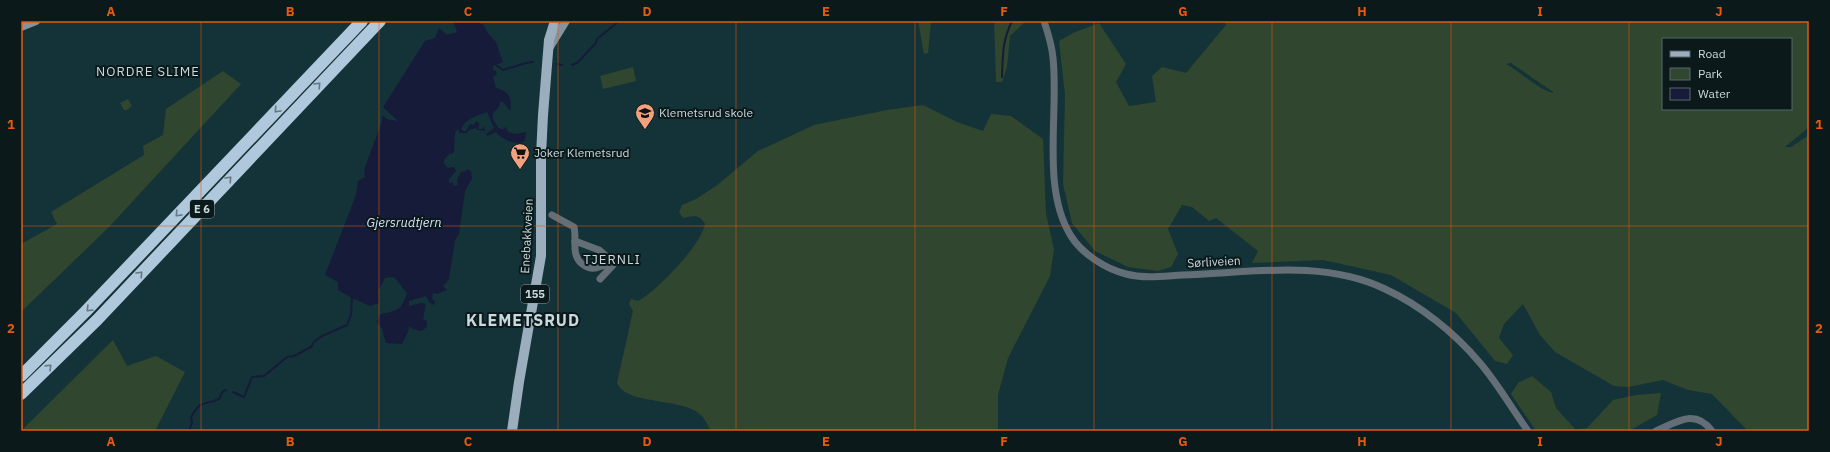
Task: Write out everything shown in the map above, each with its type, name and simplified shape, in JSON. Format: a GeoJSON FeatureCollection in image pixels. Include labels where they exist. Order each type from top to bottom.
{"type":"FeatureCollection","features":[{"type":"Feature","properties":{"kind":"highway","name":"E 6"},"geometry":{"type":"LineString","coordinates":[[21,376],[92,306],[362,21]]}},
{"type":"Feature","properties":{"kind":"highway","name":"E 6"},"geometry":{"type":"LineString","coordinates":[[21,394],[97,320],[380,21]]}},
{"type":"Feature","properties":{"kind":"main road"},"geometry":{"type":"LineString","coordinates":[[21,27],[36,21]]}},
{"type":"Feature","properties":{"kind":"main road","name":"Enebakkveien"},"geometry":{"type":"LineString","coordinates":[[512,431],[541,256],[541,156],[549,45],[547,21]]}},
{"type":"Feature","properties":{"kind":"main road","name":"Enebakkveien"},"geometry":{"type":"LineString","coordinates":[[549,45],[555,21]]}},
{"type":"Feature","properties":{"kind":"main road"},"geometry":{"type":"LineString","coordinates":[[549,45],[566,21]]}},
{"type":"Feature","properties":{"kind":"street","name":"Sørliveien"},"geometry":{"type":"LineString","coordinates":[[1044,21],[1054,60],[1053,154],[1056,200],[1061,218],[1071,237],[1089,256],[1116,271],[1128,275],[1159,277],[1297,270],[1335,273],[1385,288],[1422,311],[1465,347],[1480,363],[1528,431]]}},
{"type":"Feature","properties":{"kind":"street"},"geometry":{"type":"LineString","coordinates":[[552,215],[573,226],[576,256],[583,264],[591,269],[596,269],[609,264],[613,265],[600,279]]}},
{"type":"Feature","properties":{"kind":"street"},"geometry":{"type":"LineString","coordinates":[[575,241],[599,250],[606,256]]}},
{"type":"Feature","properties":{"kind":"street"},"geometry":{"type":"LineString","coordinates":[[1656,431],[1679,420],[1693,417],[1702,421],[1712,431]]}},
{"type":"Feature","properties":{"kind":"green space"},"geometry":{"type":"Polygon","coordinates":[[[918,21],[931,21],[928,53],[924,54],[918,21]]]}},
{"type":"Feature","properties":{"kind":"green space"},"geometry":{"type":"Polygon","coordinates":[[[994,21],[1026,21],[1010,36],[1007,67],[1002,82],[996,82],[994,21]]]}},
{"type":"Feature","properties":{"kind":"green space"},"geometry":{"type":"Polygon","coordinates":[[[1224,21],[1809,21],[1809,127],[1785,147],[1791,147],[1809,135],[1809,431],[1748,431],[1712,394],[1688,390],[1663,380],[1628,387],[1614,386],[1555,352],[1540,335],[1523,304],[1504,324],[1499,338],[1513,355],[1507,364],[1495,361],[1456,313],[1391,275],[1323,260],[1252,263],[1258,251],[1216,218],[1209,221],[1192,207],[1182,205],[1168,229],[1178,254],[1171,267],[1158,271],[1128,267],[1095,251],[1072,223],[1063,184],[1065,95],[1059,41],[1073,33],[1099,23],[1126,64],[1116,82],[1129,106],[1156,102],[1152,76],[1162,67],[1186,73],[1226,25],[1224,21]],[[1511,63],[1506,64],[1541,88],[1553,92],[1511,63]]]}},
{"type":"Feature","properties":{"kind":"green space"},"geometry":{"type":"Polygon","coordinates":[[[633,67],[636,81],[603,89],[600,76],[633,67]]]}},
{"type":"Feature","properties":{"kind":"green space"},"geometry":{"type":"Polygon","coordinates":[[[223,71],[241,84],[108,228],[21,312],[21,244],[57,224],[51,212],[144,155],[143,146],[163,135],[166,109],[223,71]]]}},
{"type":"Feature","properties":{"kind":"green space"},"geometry":{"type":"Polygon","coordinates":[[[128,99],[132,106],[127,110],[124,110],[120,103],[128,99]]]}},
{"type":"Feature","properties":{"kind":"green space"},"geometry":{"type":"Polygon","coordinates":[[[923,105],[957,122],[983,131],[991,114],[1011,116],[1043,139],[1046,214],[1054,249],[1050,276],[1008,358],[998,395],[998,431],[711,431],[701,415],[693,409],[643,398],[632,395],[623,390],[617,383],[633,311],[629,304],[631,299],[638,301],[646,296],[677,267],[696,243],[705,224],[698,217],[693,216],[683,218],[679,212],[682,205],[696,199],[716,186],[758,151],[814,125],[887,110],[923,105]]]}},
{"type":"Feature","properties":{"kind":"green space"},"geometry":{"type":"Polygon","coordinates":[[[113,340],[127,366],[156,356],[185,372],[155,431],[21,431],[113,340]]]}},
{"type":"Feature","properties":{"kind":"green space"},"geometry":{"type":"Polygon","coordinates":[[[1532,376],[1551,392],[1556,408],[1576,430],[1587,428],[1613,400],[1636,395],[1661,393],[1657,415],[1629,431],[1536,431],[1511,394],[1518,383],[1532,376]]]}},
{"type":"Feature","properties":{"kind":"water","name":"Gjersrudtjern"},"geometry":{"type":"Polygon","coordinates":[[[453,21],[474,21],[484,25],[487,32],[496,42],[503,62],[493,66],[493,70],[496,71],[497,74],[493,77],[496,88],[504,91],[509,96],[511,107],[510,111],[503,102],[500,102],[499,107],[493,113],[493,119],[498,128],[503,129],[506,127],[508,132],[515,134],[526,132],[525,140],[523,142],[515,143],[501,137],[496,132],[487,136],[486,134],[494,128],[487,112],[469,120],[461,129],[466,131],[470,124],[474,125],[476,121],[479,123],[479,129],[482,129],[485,126],[484,129],[486,131],[478,130],[476,128],[469,130],[467,133],[459,133],[459,130],[457,130],[455,134],[454,152],[452,154],[450,153],[444,160],[444,164],[448,168],[454,167],[456,171],[449,179],[449,183],[453,182],[454,186],[458,185],[457,180],[461,172],[466,171],[467,169],[471,171],[472,179],[465,191],[459,234],[455,240],[449,279],[443,286],[447,290],[437,294],[433,293],[432,299],[435,301],[434,305],[429,302],[426,296],[409,301],[409,306],[421,303],[426,304],[423,319],[427,321],[427,327],[421,331],[413,329],[409,326],[408,332],[402,344],[386,343],[382,329],[377,322],[380,314],[398,309],[403,303],[407,293],[394,277],[385,278],[378,291],[379,303],[370,306],[338,290],[338,282],[325,275],[356,195],[358,181],[365,177],[364,170],[382,121],[382,115],[387,119],[398,121],[383,107],[425,41],[435,38],[439,28],[447,35],[457,32],[453,21]]]}},
{"type":"Feature","properties":{"kind":"waterway"},"geometry":{"type":"LineString","coordinates":[[572,65],[577,63],[596,43],[597,39],[619,21]]}},
{"type":"Feature","properties":{"kind":"waterway"},"geometry":{"type":"LineString","coordinates":[[1002,77],[1005,42],[1012,21]]}},
{"type":"Feature","properties":{"kind":"waterway"},"geometry":{"type":"LineString","coordinates":[[496,65],[503,70],[533,62]]}},
{"type":"Feature","properties":{"kind":"waterway"},"geometry":{"type":"LineString","coordinates":[[557,64],[562,65]]}},
{"type":"Feature","properties":{"kind":"waterway"},"geometry":{"type":"LineString","coordinates":[[233,392],[244,397],[252,377],[264,376],[287,357],[294,356],[311,347],[314,342],[322,336],[347,325],[351,315],[352,298]]}},
{"type":"Feature","properties":{"kind":"waterway"},"geometry":{"type":"LineString","coordinates":[[189,431],[192,423],[191,417],[198,407],[219,399],[223,391],[226,390]]}},
{"type":"Feature","properties":{"kind":"place","name":"Klemetsrud skole"},"geometry":{"type":"Point","coordinates":[645,130]}},
{"type":"Feature","properties":{"kind":"place","name":"Joker Klemetsrud"},"geometry":{"type":"Point","coordinates":[520,170]}},
{"type":"Feature","properties":{"kind":"district","name":"NORDRE SLIME"},"geometry":{"type":"Point","coordinates":[148,71]}},
{"type":"Feature","properties":{"kind":"district","name":"TJERNLI"},"geometry":{"type":"Point","coordinates":[612,259]}},
{"type":"Feature","properties":{"kind":"district","name":"KLEMETSRUD"},"geometry":{"type":"Point","coordinates":[523,320]}}]}
